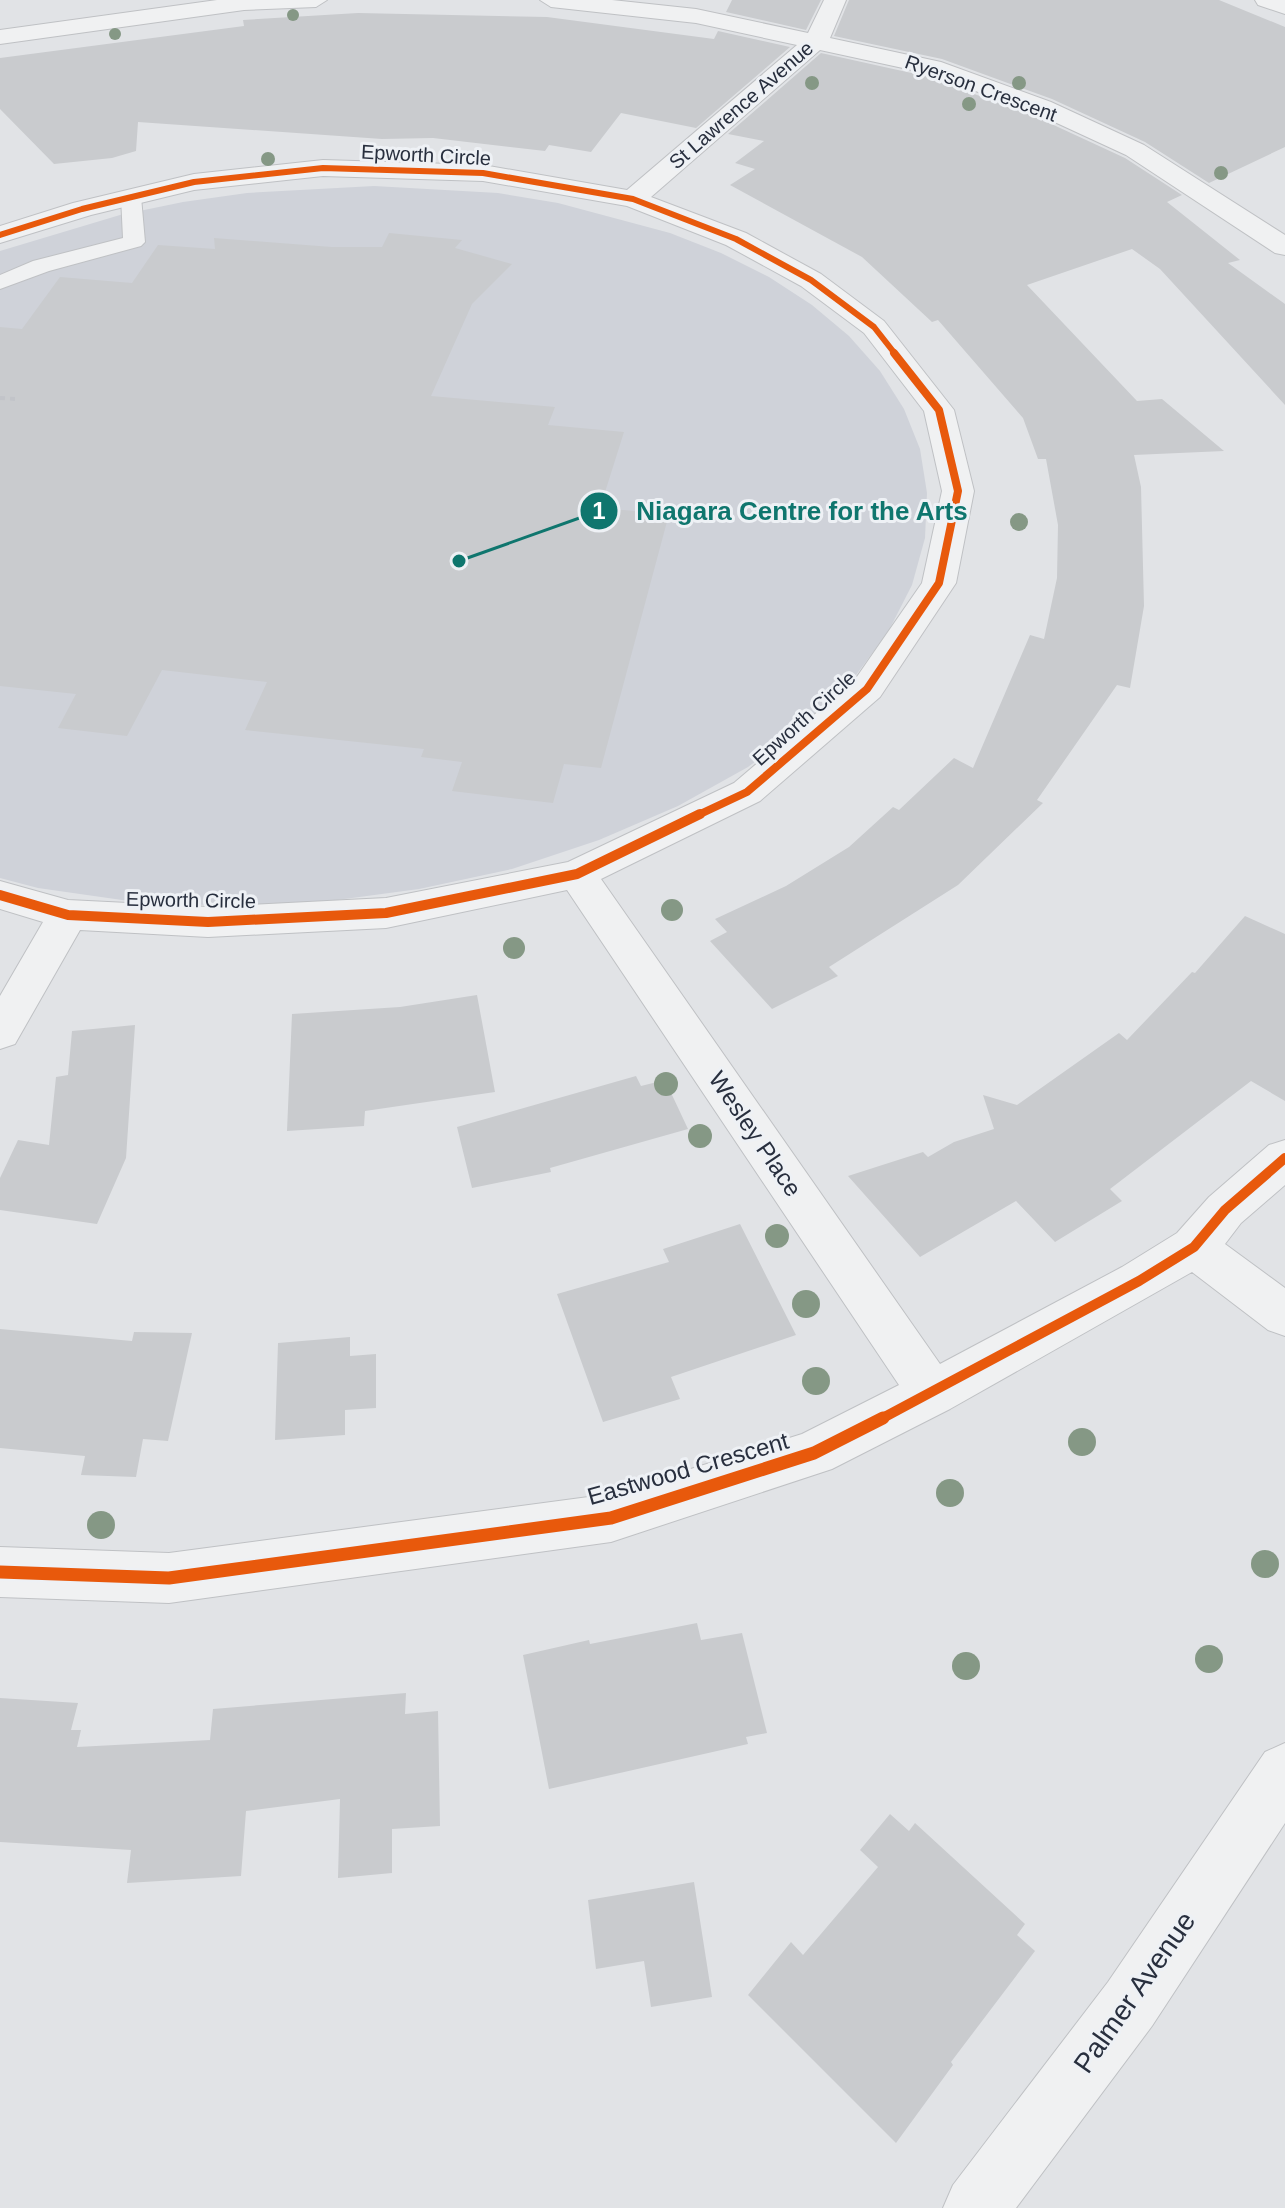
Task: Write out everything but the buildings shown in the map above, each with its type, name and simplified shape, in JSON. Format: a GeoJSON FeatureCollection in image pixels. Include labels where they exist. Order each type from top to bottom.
{"type":"FeatureCollection","features":[{"type":"Feature","properties":{"kind":"street"},"geometry":{"type":"LineString","coordinates":[[54,0],[54,28]]}},
{"type":"Feature","properties":{"kind":"street"},"geometry":{"type":"LineString","coordinates":[[0,37],[244,3],[316,0]]}},
{"type":"Feature","properties":{"kind":"street","name":"Ryerson Crescent"},"geometry":{"type":"LineString","coordinates":[[551,0],[696,16],[933,67],[1042,107],[1135,150],[1285,247]]}},
{"type":"Feature","properties":{"kind":"street","name":"St Lawrence Avenue"},"geometry":{"type":"LineString","coordinates":[[633,199],[817,40],[835,0]]}},
{"type":"Feature","properties":{"kind":"street"},"geometry":{"type":"LineString","coordinates":[[1266,0],[1285,7]]}},
{"type":"Feature","properties":{"kind":"street","name":"Epworth Circle"},"geometry":{"type":"LineString","coordinates":[[0,235],[82,209],[194,182],[323,168],[483,173],[633,199],[736,239],[811,280],[874,327],[939,410],[958,491],[939,583],[867,689],[747,792],[577,874],[386,913],[208,922],[68,915],[0,895]]}},
{"type":"Feature","properties":{"kind":"street","name":"Wesley Place"},"geometry":{"type":"LineString","coordinates":[[577,874],[932,1393]]}},
{"type":"Feature","properties":{"kind":"street"},"geometry":{"type":"LineString","coordinates":[[0,1033],[68,915]]}},
{"type":"Feature","properties":{"kind":"street"},"geometry":{"type":"LineString","coordinates":[[1285,1158],[1225,1210],[1194,1247],[1285,1315]]}},
{"type":"Feature","properties":{"kind":"street","name":"Eastwood Crescent"},"geometry":{"type":"LineString","coordinates":[[0,1572],[169,1578],[611,1518],[814,1453],[1139,1281],[1194,1247]]}},
{"type":"Feature","properties":{"kind":"street","name":"Palmer Avenue"},"geometry":{"type":"LineString","coordinates":[[976,2208],[1130,2004],[1285,1772]]}},
{"type":"Feature","properties":{"kind":"lane"},"geometry":{"type":"LineString","coordinates":[[0,283],[41,266],[134,242],[131,197]]}},
{"type":"Feature","properties":{"kind":"path"},"geometry":{"type":"LineString","coordinates":[[0,398],[16,399]]}},
{"type":"Feature","properties":{"kind":"shaded area"},"geometry":{"type":"Polygon","coordinates":[[[374,186],[498,193],[558,203],[670,233],[721,253],[769,277],[812,305],[849,336],[880,371],[904,409],[920,449],[927,493],[925,538],[912,585],[888,632],[853,679],[806,724],[748,767],[678,806],[599,840],[512,869],[419,889],[322,902],[225,906],[129,901],[38,888],[0,878],[0,251],[120,215],[183,202],[247,193],[374,186]]]}},
{"type":"Feature","properties":{"kind":"cycle path"},"geometry":{"type":"LineString","coordinates":[[0,235],[82,209],[194,182],[323,168],[483,173],[633,199],[736,239],[811,280],[874,327],[939,410],[958,491],[939,583],[867,689],[747,792],[577,874],[386,913],[208,922],[68,915],[0,895]]}},
{"type":"Feature","properties":{"kind":"cycle path"},"geometry":{"type":"LineString","coordinates":[[0,1572],[169,1578],[611,1518],[814,1453],[1139,1281],[1194,1247],[1225,1210],[1285,1158]]}},
{"type":"Feature","properties":{"kind":"place","name":"Niagara Centre for the Arts"},"geometry":{"type":"Point","coordinates":[459,561]}}]}
